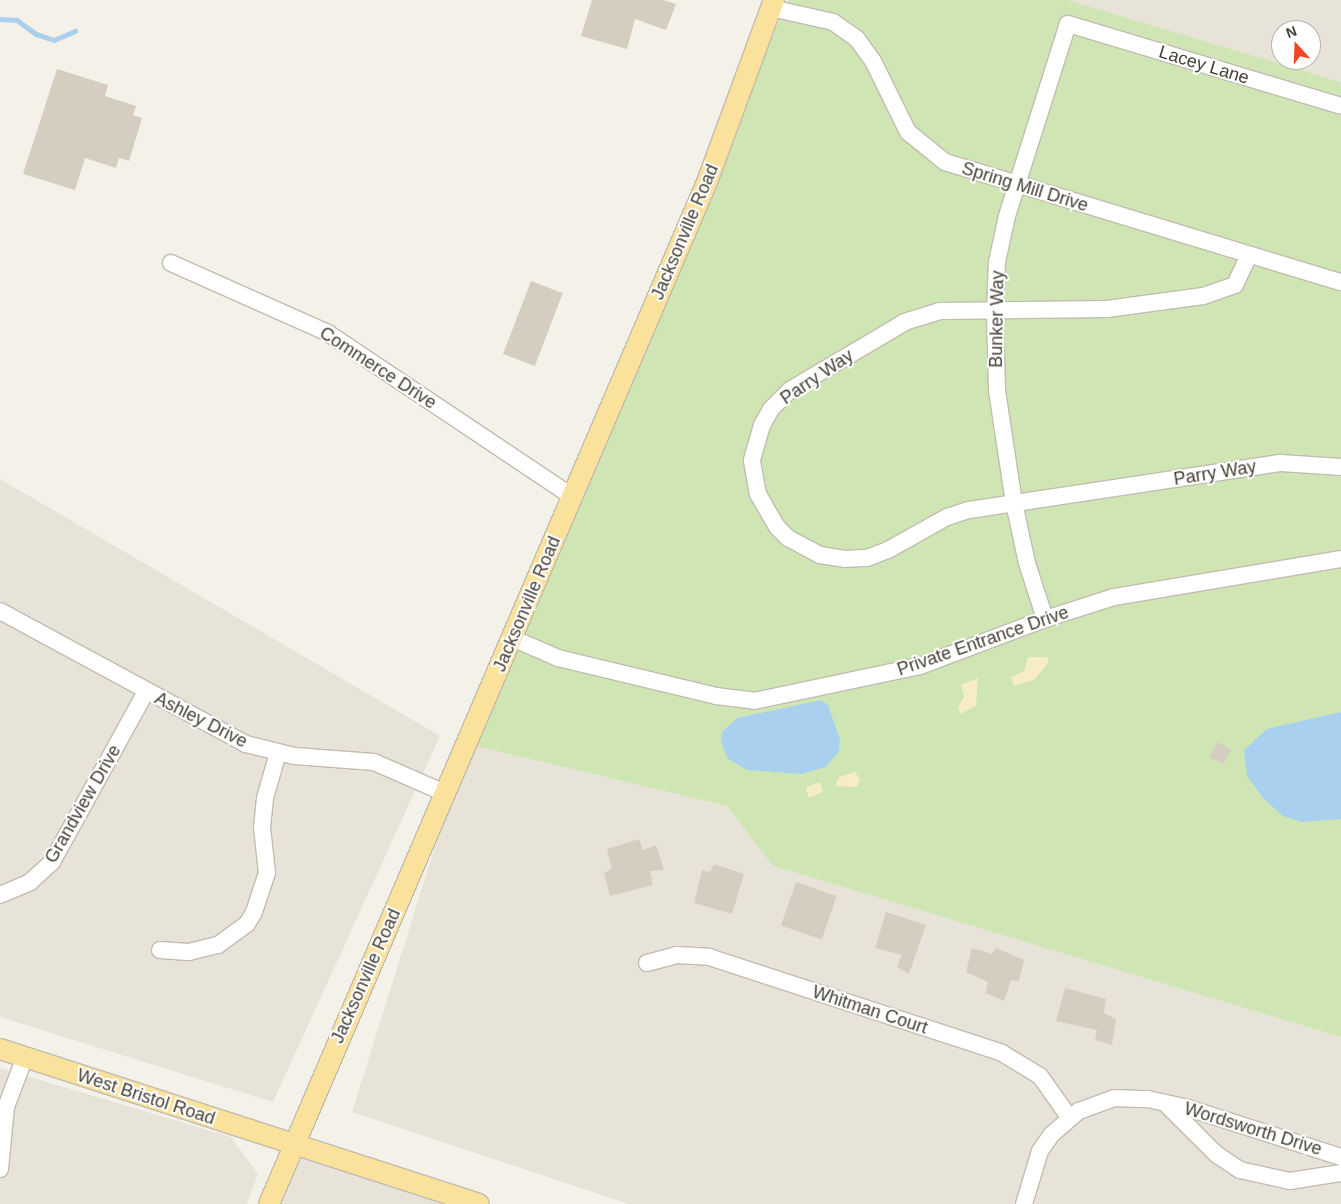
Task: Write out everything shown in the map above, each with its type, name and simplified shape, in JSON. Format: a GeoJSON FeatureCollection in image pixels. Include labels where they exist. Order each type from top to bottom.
{"type":"FeatureCollection","features":[{"type":"Feature","properties":{"kind":"main road","name":"Jacksonville Road"},"geometry":{"type":"LineString","coordinates":[[269,1204],[293,1144],[707,182],[772,4]]}},
{"type":"Feature","properties":{"kind":"main road","name":"West Bristol Road"},"geometry":{"type":"LineString","coordinates":[[0,1049],[479,1204]]}},
{"type":"Feature","properties":{"kind":"street","name":"Spring Mill Drive"},"geometry":{"type":"LineString","coordinates":[[772,4],[833,22],[857,39],[873,61],[908,132],[925,148],[945,162],[1341,282]]}},
{"type":"Feature","properties":{"kind":"street","name":"Bunker Way"},"geometry":{"type":"LineString","coordinates":[[1045,619],[1027,563],[1014,504],[997,390],[995,311],[1001,240],[1068,24]]}},
{"type":"Feature","properties":{"kind":"street","name":"Lacey Lane"},"geometry":{"type":"LineString","coordinates":[[1068,24],[1341,106]]}},
{"type":"Feature","properties":{"kind":"street","name":"Parry Way"},"geometry":{"type":"LineString","coordinates":[[1250,255],[1235,285],[1203,296],[1107,310],[940,311],[914,317],[790,390],[771,409],[762,425],[752,461],[753,479],[767,512],[788,538],[820,555],[845,560],[867,558],[888,550],[947,517],[1014,504],[1281,463],[1341,467]]}},
{"type":"Feature","properties":{"kind":"street","name":"Commerce Drive"},"geometry":{"type":"LineString","coordinates":[[171,263],[328,333],[573,497]]}},
{"type":"Feature","properties":{"kind":"street","name":"Private Entrance Drive"},"geometry":{"type":"LineString","coordinates":[[512,638],[558,658],[716,696],[754,701],[920,666],[1045,619],[1114,597],[1156,588],[1341,559]]}},
{"type":"Feature","properties":{"kind":"street","name":"Ashley Drive"},"geometry":{"type":"LineString","coordinates":[[0,611],[230,737],[278,753],[374,762],[445,794]]}},
{"type":"Feature","properties":{"kind":"street","name":"Grandview Drive"},"geometry":{"type":"LineString","coordinates":[[0,896],[30,882],[52,862],[146,692]]}},
{"type":"Feature","properties":{"kind":"street"},"geometry":{"type":"LineString","coordinates":[[160,950],[189,952],[218,945],[247,924],[254,912],[266,873],[262,827],[265,798],[278,753]]}},
{"type":"Feature","properties":{"kind":"street","name":"Whitman Court"},"geometry":{"type":"LineString","coordinates":[[647,963],[676,955],[709,957],[1002,1053],[1040,1076],[1069,1117]]}},
{"type":"Feature","properties":{"kind":"street"},"geometry":{"type":"LineString","coordinates":[[0,1169],[6,1108],[25,1058]]}},
{"type":"Feature","properties":{"kind":"street","name":"Wordsworth Drive"},"geometry":{"type":"LineString","coordinates":[[1024,1204],[1040,1151],[1069,1117],[1114,1098],[1136,1097],[1164,1103],[1236,1122],[1341,1157]]}},
{"type":"Feature","properties":{"kind":"street","name":"Wordsworth Drive"},"geometry":{"type":"LineString","coordinates":[[1164,1103],[1212,1150],[1240,1170],[1290,1181],[1341,1172]]}},
{"type":"Feature","properties":{"kind":"shaded area"},"geometry":{"type":"Polygon","coordinates":[[[1068,0],[1341,0],[1341,82],[1301,70],[1321,70],[1321,20],[1271,20],[1271,61],[1068,0]]]}},
{"type":"Feature","properties":{"kind":"shaded area"},"geometry":{"type":"Polygon","coordinates":[[[0,479],[440,736],[273,1102],[0,1017],[0,479]]]}},
{"type":"Feature","properties":{"kind":"shaded area"},"geometry":{"type":"Polygon","coordinates":[[[467,744],[727,806],[773,866],[1341,1037],[1341,1204],[629,1204],[352,1112],[467,744]]]}},
{"type":"Feature","properties":{"kind":"shaded area"},"geometry":{"type":"Polygon","coordinates":[[[0,1068],[231,1137],[258,1174],[247,1204],[0,1204],[0,1068]]]}},
{"type":"Feature","properties":{"kind":"shaded area"},"geometry":{"type":"Polygon","coordinates":[[[293,1145],[479,1204],[270,1204],[293,1145]]]}},
{"type":"Feature","properties":{"kind":"green space"},"geometry":{"type":"Polygon","coordinates":[[[788,0],[1068,0],[1271,61],[1271,70],[1301,70],[1341,82],[1341,1037],[773,866],[727,806],[467,744],[788,0]]]}},
{"type":"Feature","properties":{"kind":"sand"},"geometry":{"type":"Polygon","coordinates":[[[1028,657],[1047,657],[1049,662],[1034,680],[1014,686],[1011,677],[1024,671],[1028,657]]]}},
{"type":"Feature","properties":{"kind":"sand"},"geometry":{"type":"Polygon","coordinates":[[[978,678],[976,705],[961,714],[958,707],[964,697],[961,685],[978,678]]]}},
{"type":"Feature","properties":{"kind":"sand"},"geometry":{"type":"Polygon","coordinates":[[[855,772],[860,780],[857,787],[835,786],[839,777],[855,772]]]}},
{"type":"Feature","properties":{"kind":"sand"},"geometry":{"type":"Polygon","coordinates":[[[820,782],[823,792],[809,798],[806,788],[820,782]]]}},
{"type":"Feature","properties":{"kind":"water"},"geometry":{"type":"Polygon","coordinates":[[[821,700],[828,705],[840,740],[839,751],[826,767],[801,774],[747,770],[727,758],[721,741],[722,732],[737,718],[821,700]]]}},
{"type":"Feature","properties":{"kind":"water"},"geometry":{"type":"Polygon","coordinates":[[[1341,712],[1341,819],[1302,822],[1283,816],[1264,799],[1247,776],[1244,750],[1267,729],[1341,712]]]}},
{"type":"Feature","properties":{"kind":"building"},"geometry":{"type":"Polygon","coordinates":[[[592,0],[663,0],[676,4],[666,30],[635,19],[627,49],[581,36],[592,0]]]}},
{"type":"Feature","properties":{"kind":"building"},"geometry":{"type":"Polygon","coordinates":[[[57,69],[108,85],[105,96],[136,106],[133,115],[142,118],[129,161],[119,158],[116,168],[85,158],[75,190],[23,174],[57,69]]]}},
{"type":"Feature","properties":{"kind":"building"},"geometry":{"type":"Polygon","coordinates":[[[531,281],[563,293],[535,366],[503,354],[531,281]]]}},
{"type":"Feature","properties":{"kind":"building"},"geometry":{"type":"Polygon","coordinates":[[[1217,742],[1231,749],[1224,764],[1209,757],[1217,742]]]}},
{"type":"Feature","properties":{"kind":"building"},"geometry":{"type":"Polygon","coordinates":[[[639,839],[643,850],[656,845],[664,870],[650,871],[653,885],[610,896],[604,873],[612,869],[607,849],[639,839]]]}},
{"type":"Feature","properties":{"kind":"building"},"geometry":{"type":"Polygon","coordinates":[[[714,864],[744,874],[732,914],[694,903],[702,870],[710,872],[714,864]]]}},
{"type":"Feature","properties":{"kind":"building"},"geometry":{"type":"Polygon","coordinates":[[[796,882],[837,896],[822,939],[781,925],[796,882]]]}},
{"type":"Feature","properties":{"kind":"building"},"geometry":{"type":"Polygon","coordinates":[[[886,912],[926,925],[909,974],[897,967],[902,955],[875,948],[886,912]]]}},
{"type":"Feature","properties":{"kind":"building"},"geometry":{"type":"Polygon","coordinates":[[[972,948],[992,954],[996,948],[1024,960],[1019,981],[1011,980],[1004,1001],[986,993],[988,982],[966,972],[972,948]]]}},
{"type":"Feature","properties":{"kind":"building"},"geometry":{"type":"Polygon","coordinates":[[[1065,988],[1106,999],[1104,1013],[1116,1019],[1112,1045],[1095,1040],[1097,1030],[1056,1021],[1065,988]]]}},
{"type":"Feature","properties":{"kind":"waterway"},"geometry":{"type":"LineString","coordinates":[[0,19],[17,20],[36,34],[54,40],[75,31]]}}]}
